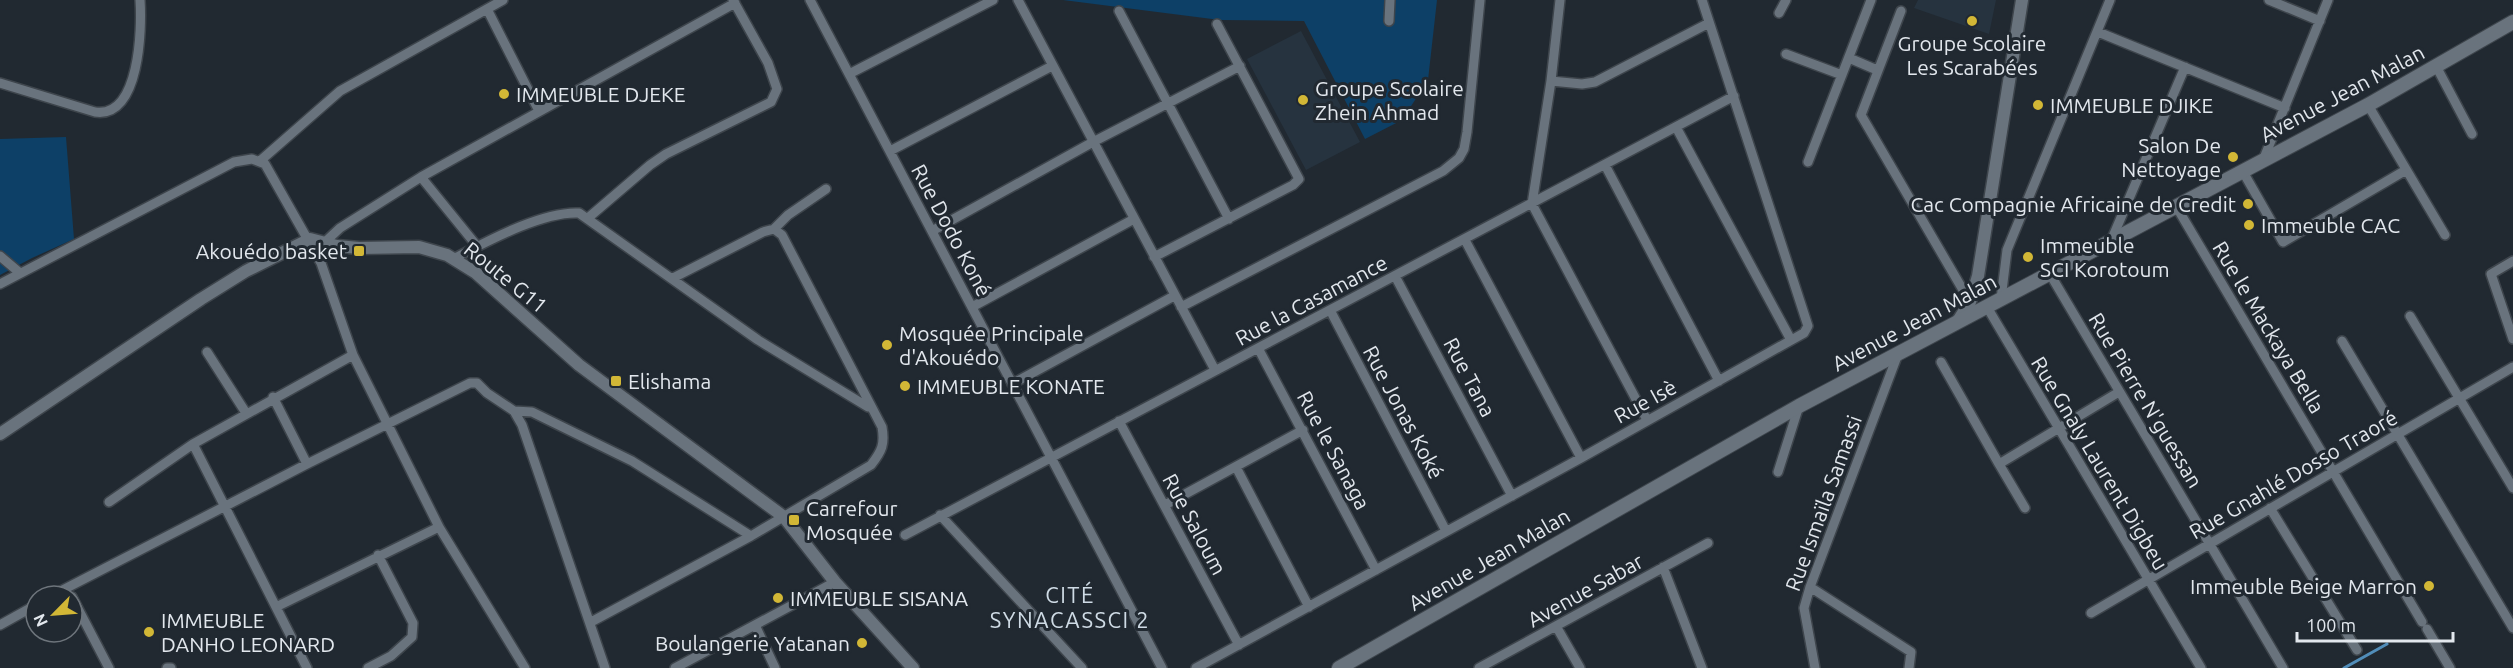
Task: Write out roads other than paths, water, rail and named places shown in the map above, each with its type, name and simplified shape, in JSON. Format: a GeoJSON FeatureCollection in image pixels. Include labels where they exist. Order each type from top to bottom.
{"type":"FeatureCollection","features":[{"type":"Feature","properties":{"kind":"main road","name":"Avenue Jean Malan"},"geometry":{"type":"LineString","coordinates":[[1339,668],[1799,406],[2368,105],[2513,22]]}},
{"type":"Feature","properties":{"kind":"street"},"geometry":{"type":"LineString","coordinates":[[0,83],[95,112],[111,110],[123,98],[133,78],[139,53],[140,0]]}},
{"type":"Feature","properties":{"kind":"street"},"geometry":{"type":"LineString","coordinates":[[260,161],[340,91],[503,0]]}},
{"type":"Feature","properties":{"kind":"street","name":"Rue Dodo Koné"},"geometry":{"type":"LineString","coordinates":[[810,0],[1162,668]]}},
{"type":"Feature","properties":{"kind":"street"},"geometry":{"type":"LineString","coordinates":[[849,74],[993,0]]}},
{"type":"Feature","properties":{"kind":"street"},"geometry":{"type":"LineString","coordinates":[[1018,0],[1215,370]]}},
{"type":"Feature","properties":{"kind":"street"},"geometry":{"type":"LineString","coordinates":[[1389,21],[1390,0]]}},
{"type":"Feature","properties":{"kind":"street"},"geometry":{"type":"LineString","coordinates":[[1181,307],[1443,171],[1459,158],[1467,132],[1480,0]]}},
{"type":"Feature","properties":{"kind":"street"},"geometry":{"type":"LineString","coordinates":[[1560,0],[1551,81],[1532,204],[1647,420]]}},
{"type":"Feature","properties":{"kind":"street","name":"Rue Isè"},"geometry":{"type":"LineString","coordinates":[[1196,668],[1309,608],[1804,333],[1808,326],[1702,0]]}},
{"type":"Feature","properties":{"kind":"street"},"geometry":{"type":"LineString","coordinates":[[1779,13],[1786,0]]}},
{"type":"Feature","properties":{"kind":"street"},"geometry":{"type":"LineString","coordinates":[[1809,162],[1871,0]]}},
{"type":"Feature","properties":{"kind":"street"},"geometry":{"type":"LineString","coordinates":[[1958,321],[1970,302],[1978,276],[2022,0]]}},
{"type":"Feature","properties":{"kind":"street"},"geometry":{"type":"LineString","coordinates":[[2001,299],[2007,250],[2110,0]]}},
{"type":"Feature","properties":{"kind":"street"},"geometry":{"type":"LineString","coordinates":[[2269,0],[2320,21]]}},
{"type":"Feature","properties":{"kind":"street"},"geometry":{"type":"LineString","coordinates":[[2264,158],[2328,0]]}},
{"type":"Feature","properties":{"kind":"street"},"geometry":{"type":"LineString","coordinates":[[324,243],[340,228],[421,177],[734,1],[768,63],[777,89],[771,102],[666,154],[588,218]]}},
{"type":"Feature","properties":{"kind":"street"},"geometry":{"type":"LineString","coordinates":[[487,9],[538,111]]}},
{"type":"Feature","properties":{"kind":"street"},"geometry":{"type":"LineString","coordinates":[[1119,10],[1229,219]]}},
{"type":"Feature","properties":{"kind":"street"},"geometry":{"type":"LineString","coordinates":[[1901,10],[1862,115],[1970,302]]}},
{"type":"Feature","properties":{"kind":"street"},"geometry":{"type":"LineString","coordinates":[[1551,81],[1582,84],[1595,82],[1709,23]]}},
{"type":"Feature","properties":{"kind":"street"},"geometry":{"type":"LineString","coordinates":[[1154,257],[1293,185],[1299,179],[1217,24]]}},
{"type":"Feature","properties":{"kind":"street"},"geometry":{"type":"LineString","coordinates":[[2098,32],[2285,108]]}},
{"type":"Feature","properties":{"kind":"street"},"geometry":{"type":"LineString","coordinates":[[1786,54],[1842,75]]}},
{"type":"Feature","properties":{"kind":"street"},"geometry":{"type":"LineString","coordinates":[[1849,58],[1877,70]]}},
{"type":"Feature","properties":{"kind":"street"},"geometry":{"type":"LineString","coordinates":[[890,151],[1052,66]]}},
{"type":"Feature","properties":{"kind":"street"},"geometry":{"type":"LineString","coordinates":[[932,231],[1093,142],[1240,66]]}},
{"type":"Feature","properties":{"kind":"street"},"geometry":{"type":"LineString","coordinates":[[2436,66],[2472,134]]}},
{"type":"Feature","properties":{"kind":"street"},"geometry":{"type":"LineString","coordinates":[[2111,241],[2185,67]]}},
{"type":"Feature","properties":{"kind":"street","name":"Rue la Casamance"},"geometry":{"type":"LineString","coordinates":[[904,536],[1734,96]]}},
{"type":"Feature","properties":{"kind":"street"},"geometry":{"type":"LineString","coordinates":[[2368,105],[2445,235]]}},
{"type":"Feature","properties":{"kind":"street"},"geometry":{"type":"LineString","coordinates":[[1676,127],[1791,340]]}},
{"type":"Feature","properties":{"kind":"street"},"geometry":{"type":"LineString","coordinates":[[0,284],[234,162],[246,158],[260,161],[268,168],[310,239],[321,263],[353,355],[439,527],[525,668]]}},
{"type":"Feature","properties":{"kind":"street"},"geometry":{"type":"LineString","coordinates":[[1605,165],[1719,381]]}},
{"type":"Feature","properties":{"kind":"street"},"geometry":{"type":"LineString","coordinates":[[2242,170],[2283,242],[2406,170]]}},
{"type":"Feature","properties":{"kind":"street"},"geometry":{"type":"LineString","coordinates":[[421,177],[477,246]]}},
{"type":"Feature","properties":{"kind":"street"},"geometry":{"type":"LineString","coordinates":[[673,278],[763,232],[774,230],[788,215],[826,189]]}},
{"type":"Feature","properties":{"kind":"street","name":"Rue le Mackaya Bella"},"geometry":{"type":"LineString","coordinates":[[2176,206],[2450,668]]}},
{"type":"Feature","properties":{"kind":"street"},"geometry":{"type":"LineString","coordinates":[[453,259],[515,228],[559,215],[579,213],[758,340],[870,408]]}},
{"type":"Feature","properties":{"kind":"street"},"geometry":{"type":"LineString","coordinates":[[972,307],[1134,219]]}},
{"type":"Feature","properties":{"kind":"street"},"geometry":{"type":"LineString","coordinates":[[591,622],[784,517],[872,465],[881,453],[884,442],[882,427],[870,408],[782,235],[774,230]]}},
{"type":"Feature","properties":{"kind":"street"},"geometry":{"type":"LineString","coordinates":[[0,434],[201,299],[246,272],[310,239]]}},
{"type":"Feature","properties":{"kind":"street","name":"Route G11"},"geometry":{"type":"LineString","coordinates":[[310,239],[363,248],[419,247],[447,255],[476,273],[579,365],[784,517],[835,582],[913,668]]}},
{"type":"Feature","properties":{"kind":"street"},"geometry":{"type":"LineString","coordinates":[[1464,240],[1581,458]]}},
{"type":"Feature","properties":{"kind":"street"},"geometry":{"type":"LineString","coordinates":[[0,256],[20,273]]}},
{"type":"Feature","properties":{"kind":"street"},"geometry":{"type":"LineString","coordinates":[[2513,261],[2491,274],[2513,339]]}},
{"type":"Feature","properties":{"kind":"street","name":"Rue Pierre N'guessan"},"geometry":{"type":"LineString","coordinates":[[2050,274],[2283,668]]}},
{"type":"Feature","properties":{"kind":"street","name":"Rue Tana"},"geometry":{"type":"LineString","coordinates":[[1395,276],[1512,496]]}},
{"type":"Feature","properties":{"kind":"street"},"geometry":{"type":"LineString","coordinates":[[1012,384],[1174,296]]}},
{"type":"Feature","properties":{"kind":"street","name":"Rue Gnaly Laurent Digbeu"},"geometry":{"type":"LineString","coordinates":[[1987,307],[2201,668]]}},
{"type":"Feature","properties":{"kind":"street","name":"Rue Jonas Koké"},"geometry":{"type":"LineString","coordinates":[[1330,310],[1446,531]]}},
{"type":"Feature","properties":{"kind":"street"},"geometry":{"type":"LineString","coordinates":[[2410,316],[2513,488]]}},
{"type":"Feature","properties":{"kind":"street"},"geometry":{"type":"LineString","coordinates":[[2342,341],[2513,628]]}},
{"type":"Feature","properties":{"kind":"street","name":"Rue le Sanaga"},"geometry":{"type":"LineString","coordinates":[[1258,348],[1376,570]]}},
{"type":"Feature","properties":{"kind":"street"},"geometry":{"type":"LineString","coordinates":[[207,352],[246,413]]}},
{"type":"Feature","properties":{"kind":"street","name":"Rue Ismaïla Samassi"},"geometry":{"type":"LineString","coordinates":[[1815,668],[1804,608],[1898,354]]}},
{"type":"Feature","properties":{"kind":"street"},"geometry":{"type":"LineString","coordinates":[[110,502],[193,444],[273,397],[353,355]]}},
{"type":"Feature","properties":{"kind":"street"},"geometry":{"type":"LineString","coordinates":[[1941,362],[2025,508]]}},
{"type":"Feature","properties":{"kind":"street","name":"Rue Gnahlé Dosso Traoré"},"geometry":{"type":"LineString","coordinates":[[2091,613],[2513,367]]}},
{"type":"Feature","properties":{"kind":"street"},"geometry":{"type":"LineString","coordinates":[[84,585],[307,464],[474,382],[514,411],[522,425],[605,668]]}},
{"type":"Feature","properties":{"kind":"street"},"geometry":{"type":"LineString","coordinates":[[1999,464],[2119,392]]}},
{"type":"Feature","properties":{"kind":"street"},"geometry":{"type":"LineString","coordinates":[[273,397],[307,464]]}},
{"type":"Feature","properties":{"kind":"street"},"geometry":{"type":"LineString","coordinates":[[1778,472],[1799,406]]}},
{"type":"Feature","properties":{"kind":"street"},"geometry":{"type":"LineString","coordinates":[[514,411],[532,412],[632,461],[751,536]]}},
{"type":"Feature","properties":{"kind":"street","name":"Rue Saloum"},"geometry":{"type":"LineString","coordinates":[[1119,421],[1239,645]]}},
{"type":"Feature","properties":{"kind":"street"},"geometry":{"type":"LineString","coordinates":[[1166,505],[1303,430]]}},
{"type":"Feature","properties":{"kind":"street"},"geometry":{"type":"LineString","coordinates":[[193,444],[278,606],[307,668]]}},
{"type":"Feature","properties":{"kind":"street"},"geometry":{"type":"LineString","coordinates":[[1236,467],[1309,608]]}},
{"type":"Feature","properties":{"kind":"street"},"geometry":{"type":"LineString","coordinates":[[2270,508],[2357,650]]}},
{"type":"Feature","properties":{"kind":"street"},"geometry":{"type":"LineString","coordinates":[[940,515],[1082,668]]}},
{"type":"Feature","properties":{"kind":"street"},"geometry":{"type":"LineString","coordinates":[[278,606],[439,527]]}},
{"type":"Feature","properties":{"kind":"street","name":"Avenue Sabar"},"geometry":{"type":"LineString","coordinates":[[1479,668],[1708,543]]}},
{"type":"Feature","properties":{"kind":"street"},"geometry":{"type":"LineString","coordinates":[[368,668],[391,656],[412,637],[413,623],[378,555]]}},
{"type":"Feature","properties":{"kind":"street"},"geometry":{"type":"LineString","coordinates":[[1663,567],[1702,668]]}},
{"type":"Feature","properties":{"kind":"street"},"geometry":{"type":"LineString","coordinates":[[675,668],[835,582]]}},
{"type":"Feature","properties":{"kind":"street"},"geometry":{"type":"LineString","coordinates":[[1810,587],[1911,652],[1909,668]]}},
{"type":"Feature","properties":{"kind":"street"},"geometry":{"type":"LineString","coordinates":[[0,625],[24,612]]}},
{"type":"Feature","properties":{"kind":"street"},"geometry":{"type":"LineString","coordinates":[[84,619],[110,668]]}},
{"type":"Feature","properties":{"kind":"street"},"geometry":{"type":"LineString","coordinates":[[755,626],[775,668]]}},
{"type":"Feature","properties":{"kind":"street"},"geometry":{"type":"LineString","coordinates":[[1556,626],[1580,668]]}},
{"type":"Feature","properties":{"kind":"waterway"},"geometry":{"type":"LineString","coordinates":[[2344,668],[2387,644]]}},
{"type":"Feature","properties":{"kind":"place","name":"Groupe Scolaire Les Scarabées"},"geometry":{"type":"Point","coordinates":[1972,21]}},
{"type":"Feature","properties":{"kind":"place","name":"IMMEUBLE DJEKE"},"geometry":{"type":"Point","coordinates":[504,94]}},
{"type":"Feature","properties":{"kind":"place","name":"Groupe Scolaire Zhein Ahmad"},"geometry":{"type":"Point","coordinates":[1303,100]}},
{"type":"Feature","properties":{"kind":"place","name":"IMMEUBLE DJIKE"},"geometry":{"type":"Point","coordinates":[2038,105]}},
{"type":"Feature","properties":{"kind":"place","name":"Salon De Nettoyage"},"geometry":{"type":"Point","coordinates":[2233,157]}},
{"type":"Feature","properties":{"kind":"place","name":"Cac Compagnie Africaine de Credit"},"geometry":{"type":"Point","coordinates":[2248,204]}},
{"type":"Feature","properties":{"kind":"place","name":"Immeuble CAC"},"geometry":{"type":"Point","coordinates":[2249,225]}},
{"type":"Feature","properties":{"kind":"place","name":"Akouédo basket"},"geometry":{"type":"Point","coordinates":[359,251]}},
{"type":"Feature","properties":{"kind":"place","name":"Immeuble SCI Korotoum"},"geometry":{"type":"Point","coordinates":[2028,257]}},
{"type":"Feature","properties":{"kind":"place","name":"Mosquée Principale d'Akouédo"},"geometry":{"type":"Point","coordinates":[887,345]}},
{"type":"Feature","properties":{"kind":"place","name":"Elishama"},"geometry":{"type":"Point","coordinates":[616,381]}},
{"type":"Feature","properties":{"kind":"place","name":"IMMEUBLE KONATE"},"geometry":{"type":"Point","coordinates":[905,386]}},
{"type":"Feature","properties":{"kind":"place","name":"Carrefour Mosquée"},"geometry":{"type":"Point","coordinates":[794,520]}},
{"type":"Feature","properties":{"kind":"place","name":"Immeuble Beige Marron"},"geometry":{"type":"Point","coordinates":[2429,586]}},
{"type":"Feature","properties":{"kind":"place","name":"IMMEUBLE SISANA"},"geometry":{"type":"Point","coordinates":[778,598]}},
{"type":"Feature","properties":{"kind":"place","name":"IMMEUBLE DANHO LEONARD"},"geometry":{"type":"Point","coordinates":[149,632]}},
{"type":"Feature","properties":{"kind":"place","name":"Boulangerie Yatanan"},"geometry":{"type":"Point","coordinates":[862,643]}},
{"type":"Feature","properties":{"kind":"district","name":"CITÉ SYNACASSCI 2"},"geometry":{"type":"Point","coordinates":[1070,606]}}]}
